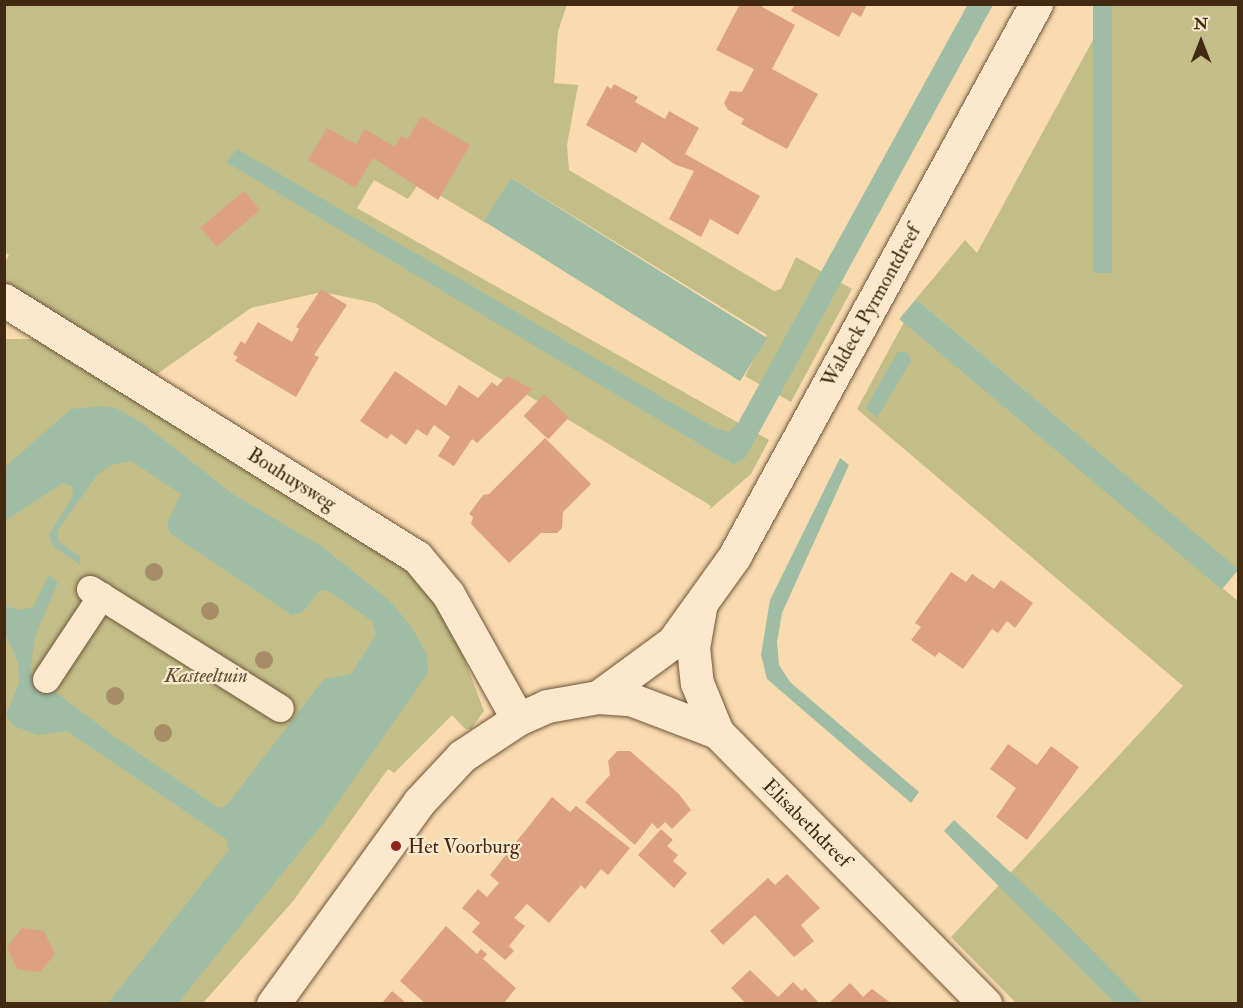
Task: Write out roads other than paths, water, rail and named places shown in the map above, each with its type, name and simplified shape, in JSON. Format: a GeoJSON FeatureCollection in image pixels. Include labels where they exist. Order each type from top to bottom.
{"type":"FeatureCollection","features":[{"type":"Feature","properties":{"kind":"street","name":"Waldeck Pyrmontdreef"},"geometry":{"type":"LineString","coordinates":[[598,697],[674,642],[734,557],[1036,4]]}},
{"type":"Feature","properties":{"kind":"street","name":"Bouhuysweg"},"geometry":{"type":"LineString","coordinates":[[4,300],[417,557],[448,594],[518,718]]}},
{"type":"Feature","properties":{"kind":"street"},"geometry":{"type":"LineString","coordinates":[[46,678],[95,592],[280,708]]}},
{"type":"Feature","properties":{"kind":"street","name":"Waldeck Pyrmontdreef"},"geometry":{"type":"LineString","coordinates":[[701,603],[693,647],[697,683],[717,732]]}},
{"type":"Feature","properties":{"kind":"street"},"geometry":{"type":"LineString","coordinates":[[285,999],[419,802],[462,756],[518,718],[555,704],[598,697]]}},
{"type":"Feature","properties":{"kind":"street","name":"Elisabethdreef"},"geometry":{"type":"LineString","coordinates":[[598,697],[630,699],[717,732],[985,1004]]}},
{"type":"Feature","properties":{"kind":"place","name":"Het Voorburg"},"geometry":{"type":"Point","coordinates":[396,846]}},
{"type":"Feature","properties":{"kind":"park label","name":"Kasteeltuin"},"geometry":{"type":"Point","coordinates":[206,675]}}]}
